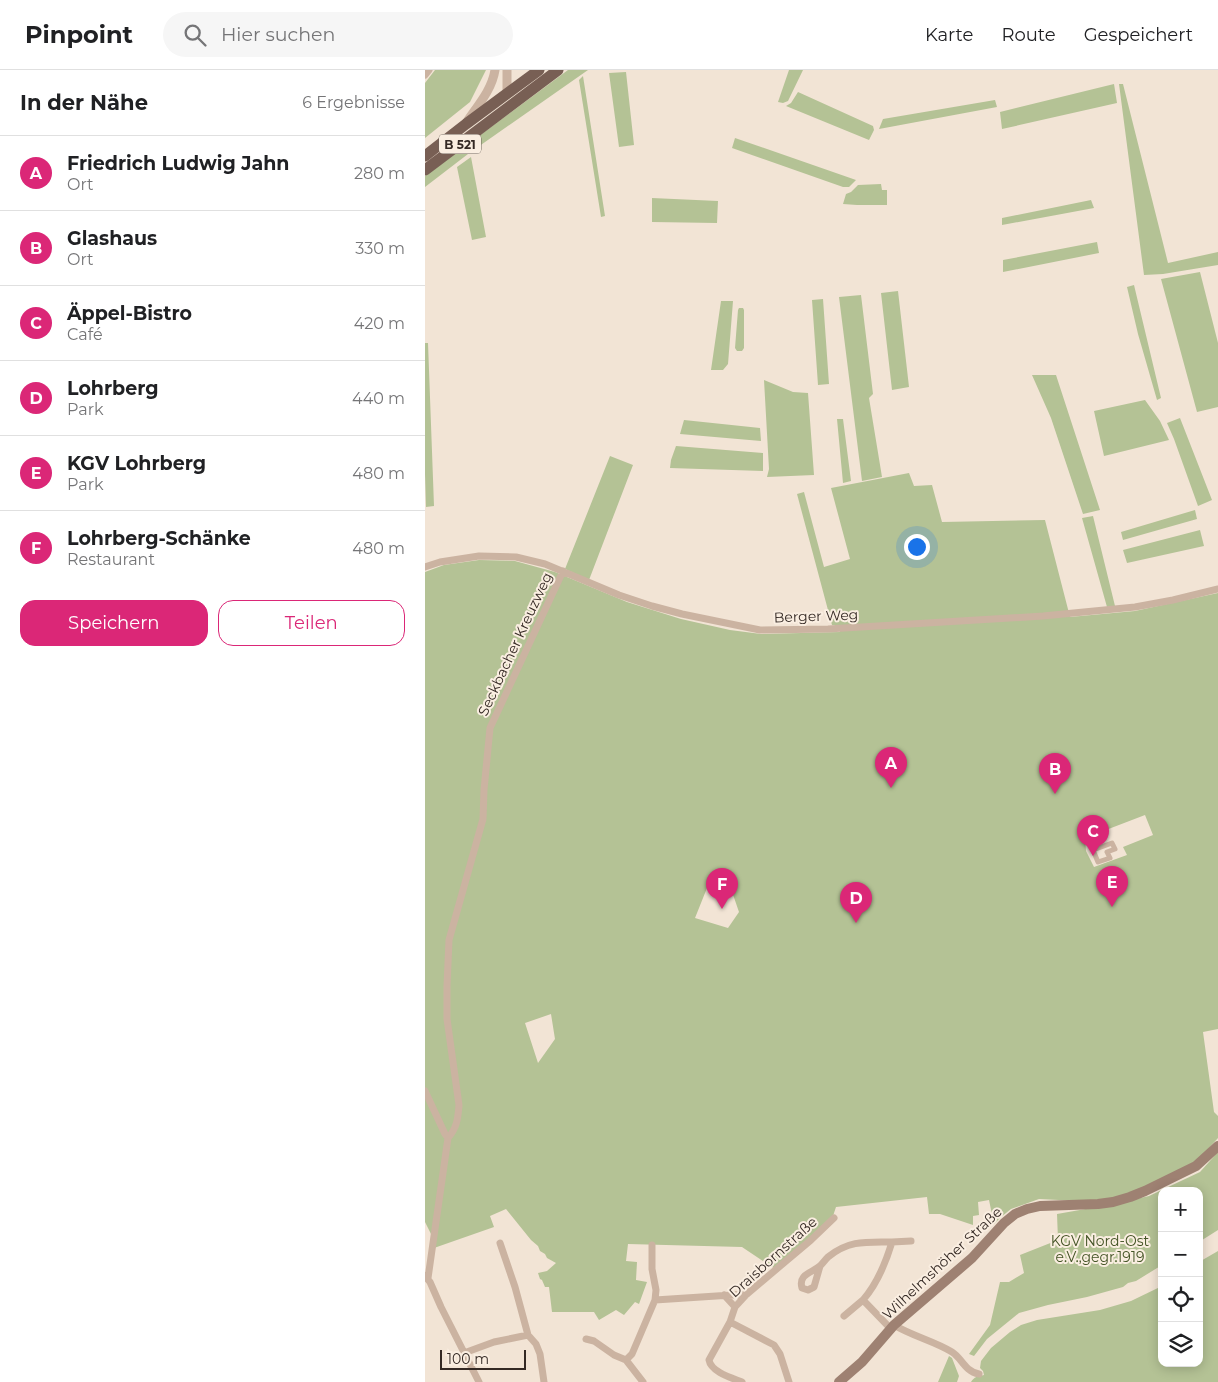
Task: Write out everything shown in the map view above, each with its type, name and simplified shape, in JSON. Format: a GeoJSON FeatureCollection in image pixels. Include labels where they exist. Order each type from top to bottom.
{"type":"FeatureCollection","features":[{"type":"Feature","properties":{"kind":"main road","name":"B 521"},"geometry":{"type":"LineString","coordinates":[[425,156],[539,70]]}},
{"type":"Feature","properties":{"kind":"main road","name":"B 521"},"geometry":{"type":"LineString","coordinates":[[425,170],[558,70]]}},
{"type":"Feature","properties":{"kind":"main road"},"geometry":{"type":"LineString","coordinates":[[495,118],[504,104],[507,93]]}},
{"type":"Feature","properties":{"kind":"main road","name":"Wilhelmshöher Straße"},"geometry":{"type":"LineString","coordinates":[[839,1382],[862,1362],[892,1327],[972,1258],[1015,1214],[1040,1206],[1098,1204],[1130,1197],[1196,1166],[1218,1146]]}},
{"type":"Feature","properties":{"kind":"street"},"geometry":{"type":"LineString","coordinates":[[425,75],[429,70]]}},
{"type":"Feature","properties":{"kind":"street"},"geometry":{"type":"LineString","coordinates":[[466,124],[486,95],[495,70]]}},
{"type":"Feature","properties":{"kind":"street"},"geometry":{"type":"LineString","coordinates":[[507,70],[507,93]]}},
{"type":"Feature","properties":{"kind":"street","name":"Berger Weg"},"geometry":{"type":"LineString","coordinates":[[425,567],[440,562],[479,556],[516,557],[545,564],[652,606],[689,616],[760,630],[828,630],[1043,616],[1135,607],[1218,589]]}},
{"type":"Feature","properties":{"kind":"street","name":"Seckbacher Kreuzweg"},"geometry":{"type":"LineString","coordinates":[[426,1277],[448,1138],[455,1128],[458,1119],[459,1105],[447,1019],[449,940],[483,819],[490,728],[563,572]]}},
{"type":"Feature","properties":{"kind":"street"},"geometry":{"type":"LineString","coordinates":[[1112,842],[1115,849],[1107,852],[1110,858],[1098,862],[1093,850],[1112,842]]}},
{"type":"Feature","properties":{"kind":"street"},"geometry":{"type":"LineString","coordinates":[[425,1091],[448,1138]]}},
{"type":"Feature","properties":{"kind":"street","name":"Draisbornstraße"},"geometry":{"type":"LineString","coordinates":[[742,1382],[714,1368],[709,1362],[730,1322],[735,1307],[747,1294],[834,1218]]}},
{"type":"Feature","properties":{"kind":"street"},"geometry":{"type":"LineString","coordinates":[[820,1266],[829,1256],[849,1244],[911,1241]]}},
{"type":"Feature","properties":{"kind":"street"},"geometry":{"type":"LineString","coordinates":[[844,1316],[863,1300],[876,1281],[892,1242]]}},
{"type":"Feature","properties":{"kind":"street"},"geometry":{"type":"LineString","coordinates":[[500,1243],[515,1287],[528,1336],[540,1354],[544,1382]]}},
{"type":"Feature","properties":{"kind":"street"},"geometry":{"type":"LineString","coordinates":[[626,1360],[632,1354],[655,1300],[656,1290],[652,1269],[652,1245]]}},
{"type":"Feature","properties":{"kind":"street"},"geometry":{"type":"LineString","coordinates":[[426,1277],[479,1382]]}},
{"type":"Feature","properties":{"kind":"street"},"geometry":{"type":"LineString","coordinates":[[655,1300],[747,1294]]}},
{"type":"Feature","properties":{"kind":"street"},"geometry":{"type":"LineString","coordinates":[[724,1295],[735,1307]]}},
{"type":"Feature","properties":{"kind":"street"},"geometry":{"type":"LineString","coordinates":[[863,1300],[892,1327],[953,1353],[967,1368],[979,1374]]}},
{"type":"Feature","properties":{"kind":"street"},"geometry":{"type":"LineString","coordinates":[[730,1322],[774,1344],[780,1354],[789,1382]]}},
{"type":"Feature","properties":{"kind":"street"},"geometry":{"type":"LineString","coordinates":[[464,1353],[494,1342],[528,1336]]}},
{"type":"Feature","properties":{"kind":"street"},"geometry":{"type":"LineString","coordinates":[[586,1339],[594,1341],[619,1358],[626,1360],[643,1382]]}},
{"type":"Feature","properties":{"kind":"green space"},"geometry":{"type":"Polygon","coordinates":[[[435,70],[486,70],[470,102],[425,138],[425,83],[435,70]]]}},
{"type":"Feature","properties":{"kind":"green space"},"geometry":{"type":"Polygon","coordinates":[[[568,70],[588,70],[468,154],[425,187],[425,176],[568,70]]]}},
{"type":"Feature","properties":{"kind":"green space"},"geometry":{"type":"Polygon","coordinates":[[[789,70],[803,70],[788,101],[778,102],[789,70]]]}},
{"type":"Feature","properties":{"kind":"green space"},"geometry":{"type":"Polygon","coordinates":[[[626,72],[634,145],[619,147],[609,73],[626,72]]]}},
{"type":"Feature","properties":{"kind":"green space"},"geometry":{"type":"Polygon","coordinates":[[[583,76],[605,216],[601,217],[579,80],[583,76]]]}},
{"type":"Feature","properties":{"kind":"green space"},"geometry":{"type":"Polygon","coordinates":[[[1114,84],[1117,103],[1002,129],[1000,112],[1114,84]]]}},
{"type":"Feature","properties":{"kind":"green space"},"geometry":{"type":"Polygon","coordinates":[[[1119,84],[1123,84],[1168,263],[1218,252],[1218,265],[1163,274],[1144,275],[1119,84]]]}},
{"type":"Feature","properties":{"kind":"green space"},"geometry":{"type":"Polygon","coordinates":[[[798,92],[873,126],[874,130],[869,140],[786,106],[791,103],[798,92]]]}},
{"type":"Feature","properties":{"kind":"green space"},"geometry":{"type":"Polygon","coordinates":[[[995,100],[997,107],[879,129],[883,119],[995,100]]]}},
{"type":"Feature","properties":{"kind":"green space"},"geometry":{"type":"Polygon","coordinates":[[[735,138],[856,180],[849,187],[843,187],[732,148],[735,138]]]}},
{"type":"Feature","properties":{"kind":"green space"},"geometry":{"type":"Polygon","coordinates":[[[471,157],[486,237],[472,240],[457,167],[471,157]]]}},
{"type":"Feature","properties":{"kind":"green space"},"geometry":{"type":"Polygon","coordinates":[[[881,184],[882,190],[887,190],[887,205],[843,204],[846,194],[858,185],[881,184]]]}},
{"type":"Feature","properties":{"kind":"green space"},"geometry":{"type":"Polygon","coordinates":[[[652,198],[718,201],[717,223],[652,222],[652,198]]]}},
{"type":"Feature","properties":{"kind":"green space"},"geometry":{"type":"Polygon","coordinates":[[[1091,200],[1094,208],[1002,225],[1002,218],[1091,200]]]}},
{"type":"Feature","properties":{"kind":"green space"},"geometry":{"type":"Polygon","coordinates":[[[1097,242],[1099,253],[1003,272],[1003,260],[1097,242]]]}},
{"type":"Feature","properties":{"kind":"green space"},"geometry":{"type":"Polygon","coordinates":[[[1200,272],[1218,343],[1218,407],[1197,412],[1161,279],[1200,272]]]}},
{"type":"Feature","properties":{"kind":"green space"},"geometry":{"type":"Polygon","coordinates":[[[1134,285],[1161,398],[1157,400],[1127,287],[1134,285]]]}},
{"type":"Feature","properties":{"kind":"green space"},"geometry":{"type":"Polygon","coordinates":[[[898,291],[909,387],[892,390],[881,293],[898,291]]]}},
{"type":"Feature","properties":{"kind":"green space"},"geometry":{"type":"Polygon","coordinates":[[[861,295],[873,394],[869,398],[882,477],[862,481],[839,297],[861,295]]]}},
{"type":"Feature","properties":{"kind":"green space"},"geometry":{"type":"Polygon","coordinates":[[[823,299],[829,384],[818,385],[812,300],[823,299]]]}},
{"type":"Feature","properties":{"kind":"green space"},"geometry":{"type":"Polygon","coordinates":[[[721,301],[733,301],[728,364],[723,370],[711,370],[721,301]]]}},
{"type":"Feature","properties":{"kind":"green space"},"geometry":{"type":"Polygon","coordinates":[[[739,308],[744,310],[744,348],[742,351],[737,351],[735,348],[739,308]]]}},
{"type":"Feature","properties":{"kind":"green space"},"geometry":{"type":"Polygon","coordinates":[[[425,343],[428,343],[434,506],[426,507],[425,474],[425,343]]]}},
{"type":"Feature","properties":{"kind":"green space"},"geometry":{"type":"Polygon","coordinates":[[[1032,375],[1056,375],[1100,510],[1083,514],[1051,418],[1032,375]]]}},
{"type":"Feature","properties":{"kind":"green space"},"geometry":{"type":"Polygon","coordinates":[[[764,380],[793,392],[808,393],[814,475],[767,477],[769,469],[764,380]]]}},
{"type":"Feature","properties":{"kind":"green space"},"geometry":{"type":"Polygon","coordinates":[[[1145,400],[1160,421],[1169,440],[1104,456],[1094,411],[1145,400]]]}},
{"type":"Feature","properties":{"kind":"green space"},"geometry":{"type":"Polygon","coordinates":[[[1180,418],[1212,500],[1198,506],[1167,423],[1180,418]]]}},
{"type":"Feature","properties":{"kind":"green space"},"geometry":{"type":"Polygon","coordinates":[[[837,419],[843,419],[851,481],[843,483],[837,419]]]}},
{"type":"Feature","properties":{"kind":"green space"},"geometry":{"type":"Polygon","coordinates":[[[684,420],[760,428],[761,441],[680,434],[684,420]]]}},
{"type":"Feature","properties":{"kind":"green space"},"geometry":{"type":"Polygon","coordinates":[[[676,446],[763,453],[763,471],[670,468],[676,446]]]}},
{"type":"Feature","properties":{"kind":"green space"},"geometry":{"type":"Polygon","coordinates":[[[610,456],[633,465],[589,580],[565,569],[610,456]]]}},
{"type":"Feature","properties":{"kind":"green space"},"geometry":{"type":"Polygon","coordinates":[[[909,473],[914,486],[932,485],[942,522],[1045,520],[1070,617],[1135,611],[1218,593],[1218,1029],[1203,1032],[1214,1112],[1218,1116],[1218,1138],[1198,1160],[1144,1189],[1112,1199],[1079,1201],[1039,1199],[1011,1209],[994,1224],[989,1200],[978,1202],[979,1215],[973,1216],[973,1225],[940,1214],[929,1214],[927,1197],[836,1207],[833,1216],[775,1269],[742,1247],[628,1244],[626,1261],[637,1262],[636,1280],[647,1282],[639,1304],[635,1302],[624,1315],[616,1310],[599,1320],[594,1312],[552,1312],[549,1287],[545,1287],[538,1273],[547,1271],[556,1263],[540,1251],[538,1246],[506,1209],[490,1216],[494,1227],[434,1248],[435,1242],[425,1222],[425,572],[444,565],[479,560],[515,561],[555,572],[627,602],[681,619],[730,630],[761,634],[840,632],[838,625],[832,625],[797,494],[804,492],[824,567],[850,559],[831,488],[909,473]],[[1145,815],[1085,838],[1086,851],[1094,867],[1127,855],[1123,847],[1153,835],[1145,815]],[[729,883],[707,888],[695,918],[728,928],[739,912],[729,883]],[[551,1014],[525,1023],[538,1063],[555,1039],[551,1014]]]}},
{"type":"Feature","properties":{"kind":"green space"},"geometry":{"type":"Polygon","coordinates":[[[1195,510],[1197,519],[1123,540],[1121,532],[1195,510]]]}},
{"type":"Feature","properties":{"kind":"green space"},"geometry":{"type":"Polygon","coordinates":[[[1093,516],[1115,606],[1107,607],[1082,518],[1093,516]]]}},
{"type":"Feature","properties":{"kind":"green space"},"geometry":{"type":"Polygon","coordinates":[[[1200,530],[1204,546],[1127,563],[1123,550],[1200,530]]]}},
{"type":"Feature","properties":{"kind":"green space","name":"KGV Nord-Ost e.V.,gegr.1919"},"geometry":{"type":"Polygon","coordinates":[[[1218,1152],[1218,1230],[1203,1239],[1203,1187],[1168,1187],[1200,1172],[1218,1152]]]}},
{"type":"Feature","properties":{"kind":"green space","name":"KGV Nord-Ost e.V.,gegr.1919"},"geometry":{"type":"Polygon","coordinates":[[[1158,1192],[1158,1267],[1123,1287],[1019,1313],[987,1339],[974,1356],[969,1354],[990,1325],[1000,1282],[1009,1282],[1024,1273],[1020,1255],[1058,1240],[1057,1214],[1149,1196],[1158,1192]]]}},
{"type":"Feature","properties":{"kind":"green space"},"geometry":{"type":"Polygon","coordinates":[[[1218,1251],[1218,1382],[971,1382],[976,1377],[984,1375],[980,1368],[981,1361],[991,1348],[1021,1325],[1037,1320],[1100,1310],[1131,1301],[1158,1288],[1158,1367],[1203,1367],[1203,1260],[1218,1251]]]}},
{"type":"Feature","properties":{"kind":"green space"},"geometry":{"type":"Polygon","coordinates":[[[949,1356],[952,1358],[959,1376],[957,1382],[938,1382],[949,1356]]]}},
{"type":"Feature","properties":{"kind":"place","name":"Friedrich Ludwig Jahn"},"geometry":{"type":"Point","coordinates":[891,788]}},
{"type":"Feature","properties":{"kind":"place","name":"Glashaus"},"geometry":{"type":"Point","coordinates":[1055,794]}},
{"type":"Feature","properties":{"kind":"place","name":"Äppel-Bistro"},"geometry":{"type":"Point","coordinates":[1093,856]}},
{"type":"Feature","properties":{"kind":"place","name":"KGV Lohrberg"},"geometry":{"type":"Point","coordinates":[1112,907]}},
{"type":"Feature","properties":{"kind":"place","name":"Lohrberg-Schänke"},"geometry":{"type":"Point","coordinates":[722,909]}},
{"type":"Feature","properties":{"kind":"place","name":"Lohrberg"},"geometry":{"type":"Point","coordinates":[856,923]}}]}
